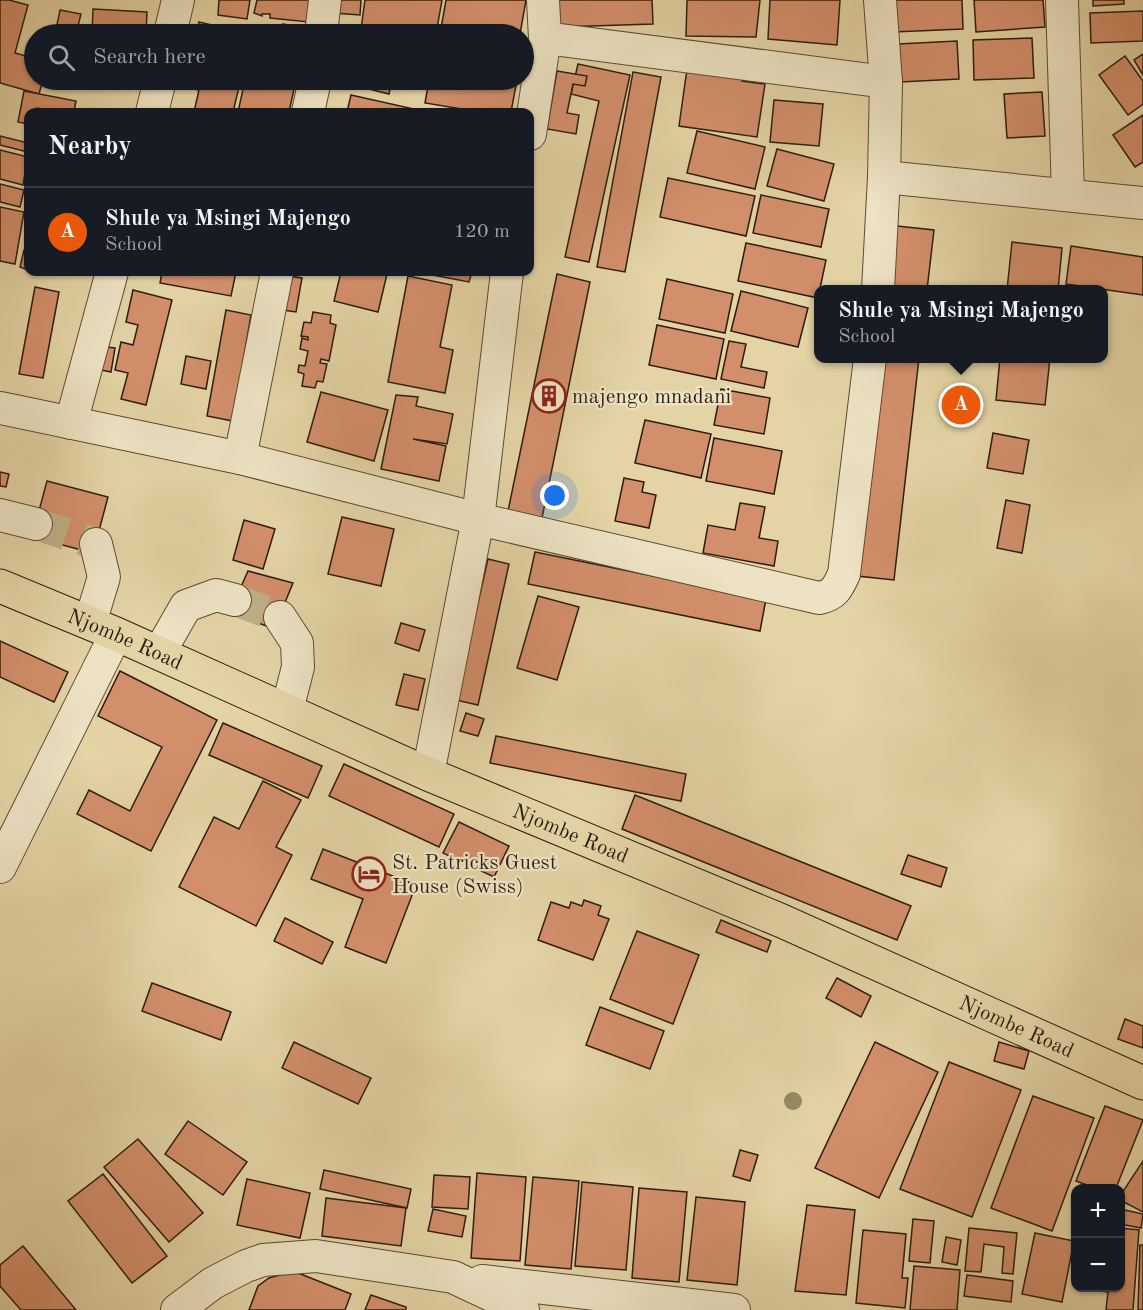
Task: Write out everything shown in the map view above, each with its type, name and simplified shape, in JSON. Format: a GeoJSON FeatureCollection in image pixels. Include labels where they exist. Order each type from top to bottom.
{"type":"FeatureCollection","features":[{"type":"Feature","properties":{"kind":"highway","name":"Njombe Road"},"geometry":{"type":"LineString","coordinates":[[0,586],[103,628],[428,774],[782,921],[1143,1083]]}},
{"type":"Feature","properties":{"kind":"street"},"geometry":{"type":"LineString","coordinates":[[172,24],[178,0]]}},
{"type":"Feature","properties":{"kind":"street"},"geometry":{"type":"LineString","coordinates":[[322,24],[326,0]]}},
{"type":"Feature","properties":{"kind":"street"},"geometry":{"type":"LineString","coordinates":[[534,108],[545,38],[543,0]]}},
{"type":"Feature","properties":{"kind":"street"},"geometry":{"type":"LineString","coordinates":[[878,285],[886,82],[880,0]]}},
{"type":"Feature","properties":{"kind":"street"},"geometry":{"type":"LineString","coordinates":[[1062,0],[1068,195]]}},
{"type":"Feature","properties":{"kind":"street"},"geometry":{"type":"LineString","coordinates":[[545,38],[886,82]]}},
{"type":"Feature","properties":{"kind":"street"},"geometry":{"type":"LineString","coordinates":[[153,108],[158,90]]}},
{"type":"Feature","properties":{"kind":"street"},"geometry":{"type":"LineString","coordinates":[[309,108],[313,90]]}},
{"type":"Feature","properties":{"kind":"street"},"geometry":{"type":"LineString","coordinates":[[884,177],[1143,203]]}},
{"type":"Feature","properties":{"kind":"street"},"geometry":{"type":"LineString","coordinates":[[71,423],[111,276]]}},
{"type":"Feature","properties":{"kind":"street"},"geometry":{"type":"LineString","coordinates":[[240,458],[276,276]]}},
{"type":"Feature","properties":{"kind":"street"},"geometry":{"type":"LineString","coordinates":[[428,774],[478,519],[507,276]]}},
{"type":"Feature","properties":{"kind":"street"},"geometry":{"type":"LineString","coordinates":[[0,408],[240,458],[478,519],[819,598],[828,597],[838,589],[844,574],[869,363]]}},
{"type":"Feature","properties":{"kind":"street"},"geometry":{"type":"LineString","coordinates":[[0,514],[36,524]]}},
{"type":"Feature","properties":{"kind":"street"},"geometry":{"type":"LineString","coordinates":[[0,867],[103,628],[104,577],[96,544]]}},
{"type":"Feature","properties":{"kind":"street"},"geometry":{"type":"LineString","coordinates":[[159,653],[186,606],[216,595],[235,600]]}},
{"type":"Feature","properties":{"kind":"street"},"geometry":{"type":"LineString","coordinates":[[280,617],[297,643],[298,667],[287,711]]}},
{"type":"Feature","properties":{"kind":"street"},"geometry":{"type":"LineString","coordinates":[[177,1310],[213,1282],[263,1260],[316,1256],[544,1289],[734,1310]]}},
{"type":"Feature","properties":{"kind":"street"},"geometry":{"type":"LineString","coordinates":[[453,1277],[523,1310]]}},
{"type":"Feature","properties":{"kind":"building"},"geometry":{"type":"Polygon","coordinates":[[[0,0],[9,0],[28,5],[15,53],[24,55],[24,90],[0,83],[0,0]]]}},
{"type":"Feature","properties":{"kind":"building"},"geometry":{"type":"Polygon","coordinates":[[[219,0],[250,0],[247,19],[218,15],[219,0]]]}},
{"type":"Feature","properties":{"kind":"building"},"geometry":{"type":"Polygon","coordinates":[[[257,0],[311,0],[309,22],[270,18],[270,14],[262,14],[262,16],[254,13],[257,0]]]}},
{"type":"Feature","properties":{"kind":"building"},"geometry":{"type":"Polygon","coordinates":[[[334,0],[361,0],[360,15],[333,13],[334,0]]]}},
{"type":"Feature","properties":{"kind":"building"},"geometry":{"type":"Polygon","coordinates":[[[365,0],[442,0],[438,24],[362,24],[365,0]]]}},
{"type":"Feature","properties":{"kind":"building"},"geometry":{"type":"Polygon","coordinates":[[[446,0],[526,0],[522,24],[442,24],[446,0]]]}},
{"type":"Feature","properties":{"kind":"building"},"geometry":{"type":"Polygon","coordinates":[[[559,0],[652,0],[653,24],[560,27],[559,0]]]}},
{"type":"Feature","properties":{"kind":"building"},"geometry":{"type":"Polygon","coordinates":[[[687,0],[760,0],[756,37],[686,36],[687,0]]]}},
{"type":"Feature","properties":{"kind":"building"},"geometry":{"type":"Polygon","coordinates":[[[770,0],[840,0],[837,45],[768,39],[770,0]]]}},
{"type":"Feature","properties":{"kind":"building"},"geometry":{"type":"Polygon","coordinates":[[[892,0],[962,0],[963,29],[893,32],[892,0]]]}},
{"type":"Feature","properties":{"kind":"building"},"geometry":{"type":"Polygon","coordinates":[[[974,0],[1043,0],[1045,27],[976,32],[974,0]]]}},
{"type":"Feature","properties":{"kind":"building"},"geometry":{"type":"Polygon","coordinates":[[[1093,0],[1124,0],[1124,4],[1093,6],[1093,0]]]}},
{"type":"Feature","properties":{"kind":"building"},"geometry":{"type":"Polygon","coordinates":[[[93,9],[147,12],[146,24],[92,24],[93,9]]]}},
{"type":"Feature","properties":{"kind":"building"},"geometry":{"type":"Polygon","coordinates":[[[60,10],[81,14],[78,24],[57,24],[60,10]]]}},
{"type":"Feature","properties":{"kind":"building"},"geometry":{"type":"Polygon","coordinates":[[[1143,11],[1143,41],[1091,43],[1090,13],[1143,11]]]}},
{"type":"Feature","properties":{"kind":"building"},"geometry":{"type":"Polygon","coordinates":[[[1032,38],[1034,78],[974,80],[973,40],[1032,38]]]}},
{"type":"Feature","properties":{"kind":"building"},"geometry":{"type":"Polygon","coordinates":[[[957,41],[959,79],[900,82],[898,44],[957,41]]]}},
{"type":"Feature","properties":{"kind":"building"},"geometry":{"type":"Polygon","coordinates":[[[1143,54],[1143,75],[1134,60],[1143,54]]]}},
{"type":"Feature","properties":{"kind":"building"},"geometry":{"type":"Polygon","coordinates":[[[1125,56],[1143,81],[1143,104],[1128,115],[1099,75],[1125,56]]]}},
{"type":"Feature","properties":{"kind":"building"},"geometry":{"type":"Polygon","coordinates":[[[578,64],[630,75],[589,262],[565,257],[599,101],[571,94],[578,64]]]}},
{"type":"Feature","properties":{"kind":"building"},"geometry":{"type":"Polygon","coordinates":[[[687,69],[743,76],[742,81],[765,84],[757,137],[679,126],[687,69]]]}},
{"type":"Feature","properties":{"kind":"building"},"geometry":{"type":"Polygon","coordinates":[[[557,71],[587,76],[585,86],[573,84],[567,113],[579,115],[576,134],[547,129],[557,71]]]}},
{"type":"Feature","properties":{"kind":"building"},"geometry":{"type":"Polygon","coordinates":[[[633,72],[661,77],[625,272],[597,267],[633,72]]]}},
{"type":"Feature","properties":{"kind":"building"},"geometry":{"type":"Polygon","coordinates":[[[25,90],[40,90],[39,94],[25,90]]]}},
{"type":"Feature","properties":{"kind":"building"},"geometry":{"type":"Polygon","coordinates":[[[199,90],[238,90],[234,108],[195,108],[199,90]]]}},
{"type":"Feature","properties":{"kind":"building"},"geometry":{"type":"Polygon","coordinates":[[[243,90],[294,90],[290,108],[239,108],[243,90]]]}},
{"type":"Feature","properties":{"kind":"building"},"geometry":{"type":"Polygon","coordinates":[[[373,90],[390,90],[389,94],[373,90]]]}},
{"type":"Feature","properties":{"kind":"building"},"geometry":{"type":"Polygon","coordinates":[[[427,90],[515,90],[512,108],[456,108],[425,103],[427,90]]]}},
{"type":"Feature","properties":{"kind":"building"},"geometry":{"type":"Polygon","coordinates":[[[24,91],[76,101],[75,108],[24,108],[24,123],[18,122],[24,91]]]}},
{"type":"Feature","properties":{"kind":"building"},"geometry":{"type":"Polygon","coordinates":[[[1042,92],[1045,136],[1007,138],[1004,94],[1042,92]]]}},
{"type":"Feature","properties":{"kind":"building"},"geometry":{"type":"Polygon","coordinates":[[[351,95],[410,108],[348,108],[351,95]]]}},
{"type":"Feature","properties":{"kind":"building"},"geometry":{"type":"Polygon","coordinates":[[[774,100],[823,104],[819,146],[770,142],[774,100]]]}},
{"type":"Feature","properties":{"kind":"building"},"geometry":{"type":"Polygon","coordinates":[[[1143,115],[1143,162],[1135,167],[1113,135],[1143,115]]]}},
{"type":"Feature","properties":{"kind":"building"},"geometry":{"type":"Polygon","coordinates":[[[697,131],[765,147],[755,189],[687,173],[697,131]]]}},
{"type":"Feature","properties":{"kind":"building"},"geometry":{"type":"Polygon","coordinates":[[[0,136],[24,142],[24,151],[0,145],[0,136]]]}},
{"type":"Feature","properties":{"kind":"building"},"geometry":{"type":"Polygon","coordinates":[[[777,149],[834,164],[824,201],[767,186],[777,149]]]}},
{"type":"Feature","properties":{"kind":"building"},"geometry":{"type":"Polygon","coordinates":[[[0,150],[24,156],[23,185],[0,179],[0,150]]]}},
{"type":"Feature","properties":{"kind":"building"},"geometry":{"type":"Polygon","coordinates":[[[668,178],[755,196],[746,236],[660,217],[668,178]]]}},
{"type":"Feature","properties":{"kind":"building"},"geometry":{"type":"Polygon","coordinates":[[[0,184],[24,190],[20,207],[0,202],[0,184]]]}},
{"type":"Feature","properties":{"kind":"building"},"geometry":{"type":"Polygon","coordinates":[[[761,195],[829,209],[821,247],[753,233],[761,195]]]}},
{"type":"Feature","properties":{"kind":"building"},"geometry":{"type":"Polygon","coordinates":[[[0,207],[24,212],[15,264],[0,261],[0,207]]]}},
{"type":"Feature","properties":{"kind":"building"},"geometry":{"type":"Polygon","coordinates":[[[897,226],[934,230],[928,285],[891,285],[897,226]]]}},
{"type":"Feature","properties":{"kind":"building"},"geometry":{"type":"Polygon","coordinates":[[[1012,242],[1062,248],[1058,285],[1008,285],[1012,242]]]}},
{"type":"Feature","properties":{"kind":"building"},"geometry":{"type":"Polygon","coordinates":[[[746,243],[826,260],[821,285],[814,285],[814,297],[738,281],[746,243]]]}},
{"type":"Feature","properties":{"kind":"building"},"geometry":{"type":"Polygon","coordinates":[[[1071,246],[1143,257],[1143,295],[1108,290],[1108,285],[1066,284],[1071,246]]]}},
{"type":"Feature","properties":{"kind":"building"},"geometry":{"type":"Polygon","coordinates":[[[24,250],[24,268],[20,267],[24,250]]]}},
{"type":"Feature","properties":{"kind":"building","name":"majengo mnadani"},"geometry":{"type":"Polygon","coordinates":[[[557,274],[590,282],[542,518],[508,511],[557,274]]]}},
{"type":"Feature","properties":{"kind":"building"},"geometry":{"type":"Polygon","coordinates":[[[161,276],[235,276],[231,296],[160,283],[161,276]]]}},
{"type":"Feature","properties":{"kind":"building"},"geometry":{"type":"Polygon","coordinates":[[[282,276],[302,278],[296,312],[276,309],[282,276]]]}},
{"type":"Feature","properties":{"kind":"building"},"geometry":{"type":"Polygon","coordinates":[[[340,276],[387,276],[378,312],[334,301],[340,276]]]}},
{"type":"Feature","properties":{"kind":"building"},"geometry":{"type":"Polygon","coordinates":[[[408,276],[452,285],[440,347],[453,350],[445,393],[388,382],[408,276]]]}},
{"type":"Feature","properties":{"kind":"building"},"geometry":{"type":"Polygon","coordinates":[[[438,276],[471,276],[469,282],[438,276]]]}},
{"type":"Feature","properties":{"kind":"building"},"geometry":{"type":"Polygon","coordinates":[[[667,279],[733,294],[725,333],[659,319],[667,279]]]}},
{"type":"Feature","properties":{"kind":"building"},"geometry":{"type":"Polygon","coordinates":[[[35,287],[59,292],[43,378],[19,374],[35,287]]]}},
{"type":"Feature","properties":{"kind":"building"},"geometry":{"type":"Polygon","coordinates":[[[133,290],[172,300],[146,405],[121,399],[128,373],[115,370],[121,342],[133,345],[138,325],[126,322],[133,290]]]}},
{"type":"Feature","properties":{"kind":"building"},"geometry":{"type":"Polygon","coordinates":[[[741,291],[808,308],[798,347],[731,331],[741,291]]]}},
{"type":"Feature","properties":{"kind":"building"},"geometry":{"type":"Polygon","coordinates":[[[226,310],[251,315],[233,421],[207,416],[226,310]]]}},
{"type":"Feature","properties":{"kind":"building"},"geometry":{"type":"Polygon","coordinates":[[[313,312],[331,315],[330,323],[336,325],[329,361],[321,359],[320,363],[327,364],[323,382],[317,381],[315,388],[302,386],[304,374],[298,372],[299,365],[305,366],[308,351],[300,349],[302,338],[308,340],[308,337],[301,336],[304,322],[311,323],[313,312]]]}},
{"type":"Feature","properties":{"kind":"building"},"geometry":{"type":"Polygon","coordinates":[[[657,325],[724,339],[716,379],[649,365],[657,325]]]}},
{"type":"Feature","properties":{"kind":"building"},"geometry":{"type":"Polygon","coordinates":[[[729,341],[746,344],[741,367],[767,372],[764,388],[721,379],[729,341]]]}},
{"type":"Feature","properties":{"kind":"building"},"geometry":{"type":"Polygon","coordinates":[[[106,347],[115,348],[111,372],[101,370],[106,347]]]}},
{"type":"Feature","properties":{"kind":"building"},"geometry":{"type":"Polygon","coordinates":[[[186,356],[211,361],[206,389],[181,384],[186,356]]]}},
{"type":"Feature","properties":{"kind":"building"},"geometry":{"type":"Polygon","coordinates":[[[881,363],[918,363],[894,580],[857,576],[881,363]]]}},
{"type":"Feature","properties":{"kind":"building"},"geometry":{"type":"Polygon","coordinates":[[[1000,363],[1049,363],[1045,405],[996,400],[1000,363]]]}},
{"type":"Feature","properties":{"kind":"building"},"geometry":{"type":"Polygon","coordinates":[[[721,389],[770,398],[764,434],[714,425],[721,389]]]}},
{"type":"Feature","properties":{"kind":"building"},"geometry":{"type":"Polygon","coordinates":[[[321,392],[388,410],[374,461],[307,442],[321,392]]]}},
{"type":"Feature","properties":{"kind":"building"},"geometry":{"type":"Polygon","coordinates":[[[396,395],[418,397],[416,406],[453,414],[447,444],[413,439],[446,446],[439,481],[381,469],[396,395]]]}},
{"type":"Feature","properties":{"kind":"building"},"geometry":{"type":"Polygon","coordinates":[[[645,420],[711,434],[701,478],[635,463],[645,420]]]}},
{"type":"Feature","properties":{"kind":"building"},"geometry":{"type":"Polygon","coordinates":[[[993,433],[1029,440],[1023,474],[987,468],[993,433]]]}},
{"type":"Feature","properties":{"kind":"building"},"geometry":{"type":"Polygon","coordinates":[[[714,438],[782,451],[774,494],[706,481],[714,438]]]}},
{"type":"Feature","properties":{"kind":"building"},"geometry":{"type":"Polygon","coordinates":[[[0,472],[9,474],[6,487],[0,486],[0,472]]]}},
{"type":"Feature","properties":{"kind":"building"},"geometry":{"type":"Polygon","coordinates":[[[624,478],[644,482],[642,492],[656,495],[649,528],[615,521],[624,478]]]}},
{"type":"Feature","properties":{"kind":"building"},"geometry":{"type":"Polygon","coordinates":[[[47,481],[108,497],[93,553],[32,537],[47,481]]]}},
{"type":"Feature","properties":{"kind":"building"},"geometry":{"type":"Polygon","coordinates":[[[1006,500],[1030,505],[1022,553],[997,548],[1006,500]]]}},
{"type":"Feature","properties":{"kind":"building"},"geometry":{"type":"Polygon","coordinates":[[[740,503],[765,507],[759,538],[778,541],[774,566],[703,553],[708,525],[735,530],[740,503]]]}},
{"type":"Feature","properties":{"kind":"building"},"geometry":{"type":"Polygon","coordinates":[[[342,517],[394,529],[381,586],[328,574],[342,517]]]}},
{"type":"Feature","properties":{"kind":"building"},"geometry":{"type":"Polygon","coordinates":[[[244,520],[275,529],[263,569],[233,560],[244,520]]]}},
{"type":"Feature","properties":{"kind":"building"},"geometry":{"type":"Polygon","coordinates":[[[535,552],[766,599],[760,631],[528,584],[535,552]]]}},
{"type":"Feature","properties":{"kind":"building"},"geometry":{"type":"Polygon","coordinates":[[[488,559],[509,564],[478,705],[456,700],[488,559]]]}},
{"type":"Feature","properties":{"kind":"building"},"geometry":{"type":"Polygon","coordinates":[[[248,571],[293,583],[274,629],[230,612],[248,571]]]}},
{"type":"Feature","properties":{"kind":"building"},"geometry":{"type":"Polygon","coordinates":[[[538,596],[579,607],[557,680],[517,668],[538,596]]]}},
{"type":"Feature","properties":{"kind":"building"},"geometry":{"type":"Polygon","coordinates":[[[401,623],[425,630],[419,651],[395,643],[401,623]]]}},
{"type":"Feature","properties":{"kind":"building"},"geometry":{"type":"Polygon","coordinates":[[[0,641],[68,672],[54,702],[0,677],[0,641]]]}},
{"type":"Feature","properties":{"kind":"building"},"geometry":{"type":"Polygon","coordinates":[[[120,671],[217,720],[151,851],[77,814],[89,790],[130,811],[162,747],[98,716],[120,671]]]}},
{"type":"Feature","properties":{"kind":"building"},"geometry":{"type":"Polygon","coordinates":[[[404,674],[425,679],[418,710],[396,705],[404,674]]]}},
{"type":"Feature","properties":{"kind":"building"},"geometry":{"type":"Polygon","coordinates":[[[466,713],[484,719],[478,736],[460,731],[466,713]]]}},
{"type":"Feature","properties":{"kind":"building"},"geometry":{"type":"Polygon","coordinates":[[[223,723],[322,766],[308,798],[209,755],[223,723]]]}},
{"type":"Feature","properties":{"kind":"building"},"geometry":{"type":"Polygon","coordinates":[[[496,736],[686,774],[681,801],[490,763],[496,736]]]}},
{"type":"Feature","properties":{"kind":"building"},"geometry":{"type":"Polygon","coordinates":[[[344,764],[454,814],[439,847],[329,796],[344,764]]]}},
{"type":"Feature","properties":{"kind":"building"},"geometry":{"type":"Polygon","coordinates":[[[263,781],[301,800],[276,847],[292,855],[256,926],[179,887],[214,817],[239,829],[263,781]]]}},
{"type":"Feature","properties":{"kind":"building"},"geometry":{"type":"Polygon","coordinates":[[[635,795],[911,906],[897,940],[622,829],[635,795]]]}},
{"type":"Feature","properties":{"kind":"building"},"geometry":{"type":"Polygon","coordinates":[[[459,822],[509,846],[494,877],[443,853],[459,822]]]}},
{"type":"Feature","properties":{"kind":"building"},"geometry":{"type":"Polygon","coordinates":[[[323,849],[416,885],[386,963],[345,947],[363,899],[311,879],[323,849]]]}},
{"type":"Feature","properties":{"kind":"building"},"geometry":{"type":"Polygon","coordinates":[[[908,855],[947,868],[941,887],[901,874],[908,855]]]}},
{"type":"Feature","properties":{"kind":"building"},"geometry":{"type":"Polygon","coordinates":[[[584,900],[601,906],[598,915],[609,919],[593,960],[538,940],[551,902],[569,908],[571,902],[582,906],[584,900]]]}},
{"type":"Feature","properties":{"kind":"building"},"geometry":{"type":"Polygon","coordinates":[[[285,918],[333,942],[322,964],[274,941],[285,918]]]}},
{"type":"Feature","properties":{"kind":"building"},"geometry":{"type":"Polygon","coordinates":[[[721,920],[771,941],[767,952],[716,932],[721,920]]]}},
{"type":"Feature","properties":{"kind":"building"},"geometry":{"type":"Polygon","coordinates":[[[637,931],[699,955],[673,1024],[610,999],[637,931]]]}},
{"type":"Feature","properties":{"kind":"building"},"geometry":{"type":"Polygon","coordinates":[[[837,978],[871,996],[861,1017],[826,998],[837,978]]]}},
{"type":"Feature","properties":{"kind":"building"},"geometry":{"type":"Polygon","coordinates":[[[152,983],[231,1012],[221,1040],[142,1011],[152,983]]]}},
{"type":"Feature","properties":{"kind":"building"},"geometry":{"type":"Polygon","coordinates":[[[600,1007],[664,1031],[650,1069],[586,1045],[600,1007]]]}},
{"type":"Feature","properties":{"kind":"building"},"geometry":{"type":"Polygon","coordinates":[[[1125,1019],[1143,1026],[1143,1048],[1118,1039],[1125,1019]]]}},
{"type":"Feature","properties":{"kind":"building"},"geometry":{"type":"Polygon","coordinates":[[[294,1042],[371,1078],[358,1104],[282,1068],[294,1042]]]}},
{"type":"Feature","properties":{"kind":"building"},"geometry":{"type":"Polygon","coordinates":[[[875,1042],[938,1072],[879,1198],[815,1168],[875,1042]]]}},
{"type":"Feature","properties":{"kind":"building"},"geometry":{"type":"Polygon","coordinates":[[[999,1042],[1029,1051],[1024,1069],[994,1061],[999,1042]]]}},
{"type":"Feature","properties":{"kind":"building"},"geometry":{"type":"Polygon","coordinates":[[[949,1062],[1021,1090],[972,1217],[900,1189],[949,1062]]]}},
{"type":"Feature","properties":{"kind":"building"},"geometry":{"type":"Polygon","coordinates":[[[1033,1096],[1094,1118],[1052,1231],[991,1208],[1033,1096]]]}},
{"type":"Feature","properties":{"kind":"building"},"geometry":{"type":"Polygon","coordinates":[[[1105,1106],[1143,1120],[1118,1184],[1084,1184],[1076,1181],[1105,1106]]]}},
{"type":"Feature","properties":{"kind":"building"},"geometry":{"type":"Polygon","coordinates":[[[188,1121],[247,1162],[223,1195],[165,1154],[188,1121]]]}},
{"type":"Feature","properties":{"kind":"building"},"geometry":{"type":"Polygon","coordinates":[[[138,1139],[203,1213],[169,1242],[104,1167],[138,1139]]]}},
{"type":"Feature","properties":{"kind":"building"},"geometry":{"type":"Polygon","coordinates":[[[740,1150],[758,1155],[750,1181],[733,1176],[740,1150]]]}},
{"type":"Feature","properties":{"kind":"building"},"geometry":{"type":"Polygon","coordinates":[[[1143,1161],[1143,1212],[1125,1203],[1125,1188],[1143,1161]]]}},
{"type":"Feature","properties":{"kind":"building"},"geometry":{"type":"Polygon","coordinates":[[[324,1170],[411,1189],[407,1208],[320,1189],[324,1170]]]}},
{"type":"Feature","properties":{"kind":"building"},"geometry":{"type":"Polygon","coordinates":[[[477,1173],[526,1177],[520,1261],[471,1258],[477,1173]]]}},
{"type":"Feature","properties":{"kind":"building"},"geometry":{"type":"Polygon","coordinates":[[[103,1174],[167,1256],[132,1283],[68,1201],[103,1174]]]}},
{"type":"Feature","properties":{"kind":"building"},"geometry":{"type":"Polygon","coordinates":[[[434,1175],[470,1177],[468,1209],[432,1207],[434,1175]]]}},
{"type":"Feature","properties":{"kind":"building"},"geometry":{"type":"Polygon","coordinates":[[[533,1177],[579,1181],[571,1269],[525,1265],[533,1177]]]}},
{"type":"Feature","properties":{"kind":"building"},"geometry":{"type":"Polygon","coordinates":[[[247,1179],[310,1193],[300,1238],[237,1225],[247,1179]]]}},
{"type":"Feature","properties":{"kind":"building"},"geometry":{"type":"Polygon","coordinates":[[[582,1182],[633,1187],[626,1270],[575,1266],[582,1182]]]}},
{"type":"Feature","properties":{"kind":"building"},"geometry":{"type":"Polygon","coordinates":[[[639,1188],[687,1192],[679,1282],[632,1278],[639,1188]]]}},
{"type":"Feature","properties":{"kind":"building"},"geometry":{"type":"Polygon","coordinates":[[[696,1197],[745,1202],[737,1285],[687,1280],[696,1197]]]}},
{"type":"Feature","properties":{"kind":"building"},"geometry":{"type":"Polygon","coordinates":[[[326,1198],[406,1208],[401,1246],[322,1236],[326,1198]]]}},
{"type":"Feature","properties":{"kind":"building"},"geometry":{"type":"Polygon","coordinates":[[[807,1205],[855,1210],[846,1295],[795,1291],[807,1205]]]}},
{"type":"Feature","properties":{"kind":"building"},"geometry":{"type":"Polygon","coordinates":[[[433,1209],[466,1216],[462,1237],[428,1231],[433,1209]]]}},
{"type":"Feature","properties":{"kind":"building"},"geometry":{"type":"Polygon","coordinates":[[[1125,1210],[1143,1214],[1141,1228],[1125,1225],[1125,1210]]]}},
{"type":"Feature","properties":{"kind":"building"},"geometry":{"type":"Polygon","coordinates":[[[913,1219],[934,1221],[930,1263],[909,1261],[913,1219]]]}},
{"type":"Feature","properties":{"kind":"building"},"geometry":{"type":"Polygon","coordinates":[[[969,1228],[1017,1233],[1013,1274],[1002,1273],[1004,1247],[984,1244],[981,1272],[965,1271],[969,1228]]]}},
{"type":"Feature","properties":{"kind":"building"},"geometry":{"type":"Polygon","coordinates":[[[1125,1229],[1139,1230],[1133,1310],[1106,1310],[1108,1292],[1125,1292],[1125,1229]]]}},
{"type":"Feature","properties":{"kind":"building"},"geometry":{"type":"Polygon","coordinates":[[[863,1230],[906,1234],[902,1278],[908,1278],[905,1308],[856,1303],[863,1230]]]}},
{"type":"Feature","properties":{"kind":"building"},"geometry":{"type":"Polygon","coordinates":[[[1035,1233],[1071,1240],[1071,1256],[1062,1302],[1022,1294],[1035,1233]]]}},
{"type":"Feature","properties":{"kind":"building"},"geometry":{"type":"Polygon","coordinates":[[[946,1237],[961,1240],[957,1265],[942,1262],[946,1237]]]}},
{"type":"Feature","properties":{"kind":"building"},"geometry":{"type":"Polygon","coordinates":[[[1140,1245],[1143,1245],[1143,1310],[1138,1310],[1140,1245]]]}},
{"type":"Feature","properties":{"kind":"building"},"geometry":{"type":"Polygon","coordinates":[[[23,1246],[76,1310],[21,1310],[0,1286],[0,1265],[23,1246]]]}},
{"type":"Feature","properties":{"kind":"building"},"geometry":{"type":"Polygon","coordinates":[[[914,1266],[960,1270],[957,1310],[910,1310],[914,1266]]]}},
{"type":"Feature","properties":{"kind":"building"},"geometry":{"type":"Polygon","coordinates":[[[293,1271],[351,1294],[345,1310],[249,1310],[258,1286],[269,1278],[293,1271]]]}},
{"type":"Feature","properties":{"kind":"building"},"geometry":{"type":"Polygon","coordinates":[[[967,1275],[1013,1281],[1011,1302],[964,1296],[967,1275]]]}},
{"type":"Feature","properties":{"kind":"building"},"geometry":{"type":"Polygon","coordinates":[[[371,1295],[406,1307],[406,1310],[365,1310],[371,1295]]]}},
{"type":"Feature","properties":{"kind":"tunnel"},"geometry":{"type":"LineString","coordinates":[[36,524],[96,544]]}},
{"type":"Feature","properties":{"kind":"tunnel"},"geometry":{"type":"LineString","coordinates":[[235,600],[280,617]]}},
{"type":"Feature","properties":{"kind":"place","name":"majengo mnadani"},"geometry":{"type":"Point","coordinates":[549,396]}},
{"type":"Feature","properties":{"kind":"place","name":"Shule ya Msingi Majengo"},"geometry":{"type":"Point","coordinates":[961,405]}},
{"type":"Feature","properties":{"kind":"place","name":"St. Patricks Guest House (Swiss)"},"geometry":{"type":"Point","coordinates":[369,874]}}]}
